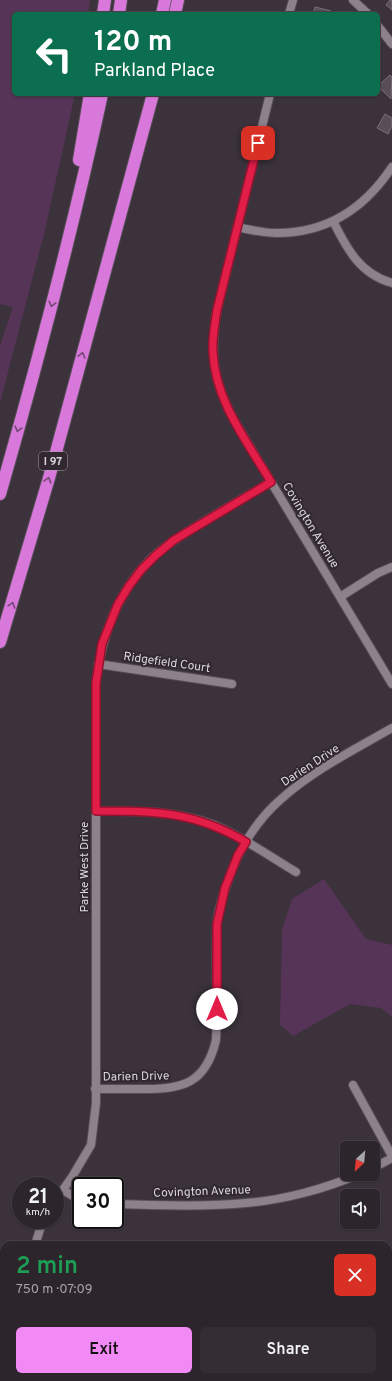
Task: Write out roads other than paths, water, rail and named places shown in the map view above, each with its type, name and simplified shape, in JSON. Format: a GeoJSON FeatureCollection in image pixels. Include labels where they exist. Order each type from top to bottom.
{"type":"FeatureCollection","features":[{"type":"Feature","properties":{"kind":"highway"},"geometry":{"type":"LineString","coordinates":[[103,12],[105,0]]}},
{"type":"Feature","properties":{"kind":"highway"},"geometry":{"type":"LineString","coordinates":[[118,12],[121,0]]}},
{"type":"Feature","properties":{"kind":"highway"},"geometry":{"type":"LineString","coordinates":[[162,12],[165,0]]}},
{"type":"Feature","properties":{"kind":"highway"},"geometry":{"type":"LineString","coordinates":[[175,12],[178,0]]}},
{"type":"Feature","properties":{"kind":"highway"},"geometry":{"type":"LineString","coordinates":[[61,266],[90,96]]}},
{"type":"Feature","properties":{"kind":"highway"},"geometry":{"type":"LineString","coordinates":[[0,494],[61,266],[102,96]]}},
{"type":"Feature","properties":{"kind":"highway","name":"I 97"},"geometry":{"type":"LineString","coordinates":[[0,642],[51,470],[103,279],[146,96]]}},
{"type":"Feature","properties":{"kind":"highway"},"geometry":{"type":"LineString","coordinates":[[103,279],[152,96]]}},
{"type":"Feature","properties":{"kind":"street"},"geometry":{"type":"LineString","coordinates":[[290,12],[293,0]]}},
{"type":"Feature","properties":{"kind":"street"},"geometry":{"type":"LineString","coordinates":[[353,0],[366,12]]}},
{"type":"Feature","properties":{"kind":"street"},"geometry":{"type":"LineString","coordinates":[[380,29],[392,44]]}},
{"type":"Feature","properties":{"kind":"street","name":"Covington Avenue"},"geometry":{"type":"LineString","coordinates":[[270,96],[217,310],[213,351],[215,370],[224,401],[392,684]]}},
{"type":"Feature","properties":{"kind":"street"},"geometry":{"type":"LineString","coordinates":[[237,227],[264,232],[294,232],[313,228],[333,221],[350,212],[362,202],[384,179],[392,167]]}},
{"type":"Feature","properties":{"kind":"street"},"geometry":{"type":"LineString","coordinates":[[333,221],[350,253],[360,264],[372,274],[392,283]]}},
{"type":"Feature","properties":{"kind":"street","name":"Parke West Drive"},"geometry":{"type":"LineString","coordinates":[[64,1188],[91,1146],[96,1103],[96,683],[102,644],[115,611],[129,586],[141,570],[156,555],[174,540],[271,482]]}},
{"type":"Feature","properties":{"kind":"street"},"geometry":{"type":"LineString","coordinates":[[340,597],[378,573],[392,567]]}},
{"type":"Feature","properties":{"kind":"street","name":"Ridgefield Court"},"geometry":{"type":"LineString","coordinates":[[98,664],[232,684]]}},
{"type":"Feature","properties":{"kind":"street","name":"Darien Drive"},"geometry":{"type":"LineString","coordinates":[[96,1089],[161,1090],[175,1088],[198,1076],[206,1067],[213,1054],[216,1040],[218,918],[225,888],[238,855],[265,815],[279,800],[296,786],[392,728]]}},
{"type":"Feature","properties":{"kind":"street"},"geometry":{"type":"LineString","coordinates":[[96,811],[147,811],[192,818],[213,824],[296,872]]}},
{"type":"Feature","properties":{"kind":"street"},"geometry":{"type":"LineString","coordinates":[[353,1085],[392,1157],[380,1164]]}},
{"type":"Feature","properties":{"kind":"street","name":"Covington Avenue"},"geometry":{"type":"LineString","coordinates":[[124,1204],[224,1205],[248,1203],[298,1194],[340,1181]]}},
{"type":"Feature","properties":{"kind":"street"},"geometry":{"type":"LineString","coordinates":[[36,1241],[40,1229]]}}]}
